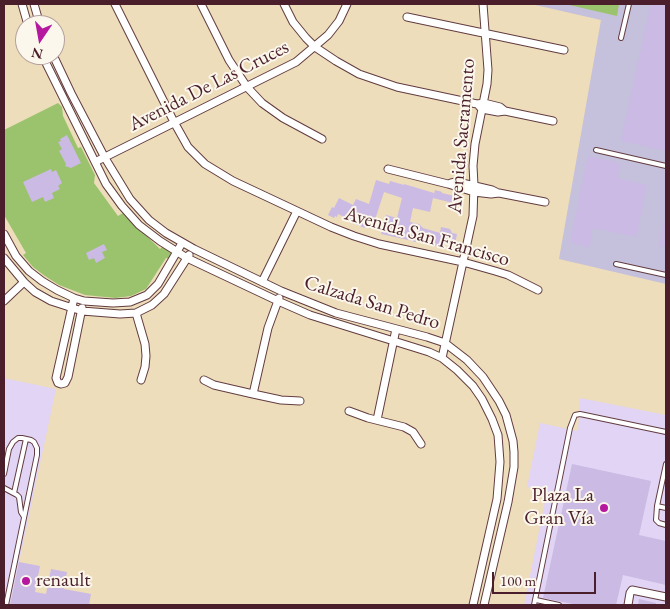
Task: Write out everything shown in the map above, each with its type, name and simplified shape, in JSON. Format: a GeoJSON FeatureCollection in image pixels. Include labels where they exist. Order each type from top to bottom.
{"type":"FeatureCollection","features":[{"type":"Feature","properties":{"kind":"street"},"geometry":{"type":"LineString","coordinates":[[23,6],[34,4]]}},
{"type":"Feature","properties":{"kind":"street","name":"Avenida San Francisco"},"geometry":{"type":"LineString","coordinates":[[115,4],[188,147],[205,164],[233,181],[354,236],[379,244],[463,262],[502,273],[538,290]]}},
{"type":"Feature","properties":{"kind":"street"},"geometry":{"type":"LineString","coordinates":[[201,4],[229,60],[247,87],[262,103],[283,118],[322,139]]}},
{"type":"Feature","properties":{"kind":"street"},"geometry":{"type":"LineString","coordinates":[[284,4],[294,22],[315,47],[359,74],[397,87],[481,105],[500,107],[505,111],[553,121]]}},
{"type":"Feature","properties":{"kind":"street","name":"Avenida De Las Cruces"},"geometry":{"type":"LineString","coordinates":[[95,162],[296,62],[328,35],[347,4]]}},
{"type":"Feature","properties":{"kind":"street","name":"Avenida Sacramento"},"geometry":{"type":"LineString","coordinates":[[442,358],[473,216],[475,144],[488,70],[483,4]]}},
{"type":"Feature","properties":{"kind":"street"},"geometry":{"type":"LineString","coordinates":[[407,17],[564,50]]}},
{"type":"Feature","properties":{"kind":"street","name":"Calzada San Pedro"},"geometry":{"type":"LineString","coordinates":[[47,65],[106,184],[139,225],[160,241],[188,258],[310,315],[394,340],[442,358],[473,386],[492,419],[498,435],[500,448],[497,499],[473,605]]}},
{"type":"Feature","properties":{"kind":"street","name":"Calzada San Pedro"},"geometry":{"type":"LineString","coordinates":[[58,65],[105,158],[130,199],[149,220],[166,233],[182,243],[281,291],[336,313],[445,343],[467,360],[484,377],[506,415],[514,452],[514,466],[508,502],[484,605]]}},
{"type":"Feature","properties":{"kind":"street"},"geometry":{"type":"LineString","coordinates":[[63,98],[71,93]]}},
{"type":"Feature","properties":{"kind":"street"},"geometry":{"type":"LineString","coordinates":[[388,169],[448,184],[456,182],[474,188],[492,190],[545,202]]}},
{"type":"Feature","properties":{"kind":"street"},"geometry":{"type":"LineString","coordinates":[[262,282],[297,211]]}},
{"type":"Feature","properties":{"kind":"street"},"geometry":{"type":"LineString","coordinates":[[4,234],[16,256],[29,271],[42,281],[74,298],[84,301],[113,303],[130,302],[147,295],[158,284],[182,243]]}},
{"type":"Feature","properties":{"kind":"street"},"geometry":{"type":"LineString","coordinates":[[4,258],[24,282],[35,292],[51,301],[82,311],[120,314],[136,313],[152,305],[164,294],[194,249]]}},
{"type":"Feature","properties":{"kind":"street"},"geometry":{"type":"LineString","coordinates":[[4,301],[24,282]]}},
{"type":"Feature","properties":{"kind":"street"},"geometry":{"type":"LineString","coordinates":[[253,394],[268,328],[281,291]]}},
{"type":"Feature","properties":{"kind":"street"},"geometry":{"type":"LineString","coordinates":[[74,298],[56,378],[60,384],[65,384],[68,377],[84,301]]}},
{"type":"Feature","properties":{"kind":"street"},"geometry":{"type":"LineString","coordinates":[[136,313],[145,344],[146,356],[141,380]]}},
{"type":"Feature","properties":{"kind":"street"},"geometry":{"type":"LineString","coordinates":[[377,420],[396,329]]}},
{"type":"Feature","properties":{"kind":"street"},"geometry":{"type":"LineString","coordinates":[[204,380],[214,385],[253,394],[281,400],[300,401]]}},
{"type":"Feature","properties":{"kind":"street"},"geometry":{"type":"LineString","coordinates":[[349,411],[409,429],[421,444]]}},
{"type":"Feature","properties":{"kind":"street"},"geometry":{"type":"LineString","coordinates":[[497,499],[508,502]]}},
{"type":"Feature","properties":{"kind":"street"},"geometry":{"type":"LineString","coordinates":[[628,605],[632,590],[666,597]]}},
{"type":"Feature","properties":{"kind":"lane"},"geometry":{"type":"LineString","coordinates":[[621,38],[629,4]]}},
{"type":"Feature","properties":{"kind":"lane"},"geometry":{"type":"LineString","coordinates":[[596,150],[666,166]]}},
{"type":"Feature","properties":{"kind":"lane"},"geometry":{"type":"LineString","coordinates":[[616,264],[666,275]]}},
{"type":"Feature","properties":{"kind":"lane"},"geometry":{"type":"LineString","coordinates":[[534,605],[570,428],[575,415],[580,414],[666,432]]}},
{"type":"Feature","properties":{"kind":"lane"},"geometry":{"type":"LineString","coordinates":[[4,474],[11,444],[18,438],[34,442],[37,452],[6,605]]}},
{"type":"Feature","properties":{"kind":"lane"},"geometry":{"type":"LineString","coordinates":[[14,493],[26,439]]}},
{"type":"Feature","properties":{"kind":"lane"},"geometry":{"type":"LineString","coordinates":[[666,468],[664,487],[657,506],[657,522],[666,525]]}},
{"type":"Feature","properties":{"kind":"lane"},"geometry":{"type":"LineString","coordinates":[[4,488],[19,497],[21,512],[24,517]]}},
{"type":"Feature","properties":{"kind":"lane"},"geometry":{"type":"LineString","coordinates":[[657,506],[666,508]]}},
{"type":"Feature","properties":{"kind":"lane"},"geometry":{"type":"LineString","coordinates":[[536,600],[559,605]]}},
{"type":"Feature","properties":{"kind":"shaded area"},"geometry":{"type":"Polygon","coordinates":[[[531,4],[666,4],[666,284],[559,259],[601,20],[531,4]]]}},
{"type":"Feature","properties":{"kind":"shaded area"},"geometry":{"type":"Polygon","coordinates":[[[4,378],[56,389],[10,605],[4,605],[4,378]]]}},
{"type":"Feature","properties":{"kind":"shaded area"},"geometry":{"type":"Polygon","coordinates":[[[580,398],[666,415],[666,605],[524,605],[547,491],[527,487],[540,423],[578,431],[580,398]]]}},
{"type":"Feature","properties":{"kind":"green space"},"geometry":{"type":"Polygon","coordinates":[[[565,4],[619,4],[617,16],[565,4]]]}},
{"type":"Feature","properties":{"kind":"green space"},"geometry":{"type":"Polygon","coordinates":[[[58,103],[62,107],[63,116],[78,148],[81,147],[95,175],[94,183],[118,216],[123,213],[160,249],[162,247],[173,254],[169,259],[166,258],[146,289],[131,296],[115,298],[85,295],[59,285],[33,267],[23,255],[26,253],[4,215],[4,130],[58,103]]]}},
{"type":"Feature","properties":{"kind":"building"},"geometry":{"type":"Polygon","coordinates":[[[651,4],[666,4],[666,151],[621,141],[651,4]]]}},
{"type":"Feature","properties":{"kind":"building"},"geometry":{"type":"Polygon","coordinates":[[[67,135],[81,163],[71,168],[65,166],[66,164],[59,151],[62,149],[58,142],[67,135]]]}},
{"type":"Feature","properties":{"kind":"building"},"geometry":{"type":"Polygon","coordinates":[[[588,156],[620,163],[617,178],[647,185],[636,237],[593,228],[589,247],[570,242],[588,156]]]}},
{"type":"Feature","properties":{"kind":"building"},"geometry":{"type":"Polygon","coordinates":[[[51,169],[52,172],[56,170],[62,183],[58,186],[60,189],[52,193],[54,198],[45,202],[43,197],[32,202],[23,182],[51,169]]]}},
{"type":"Feature","properties":{"kind":"building"},"geometry":{"type":"Polygon","coordinates":[[[376,180],[389,184],[390,181],[404,184],[434,193],[430,212],[413,208],[410,222],[440,233],[441,227],[450,229],[452,233],[457,234],[455,244],[445,242],[444,248],[421,241],[414,242],[381,234],[386,215],[397,218],[402,198],[384,192],[372,229],[347,221],[348,219],[338,214],[334,218],[328,215],[339,198],[353,205],[356,199],[369,204],[376,180]]]}},
{"type":"Feature","properties":{"kind":"building"},"geometry":{"type":"Polygon","coordinates":[[[435,190],[463,198],[461,205],[433,198],[435,190]]]}},
{"type":"Feature","properties":{"kind":"building"},"geometry":{"type":"Polygon","coordinates":[[[664,222],[666,222],[666,247],[659,246],[664,222]]]}},
{"type":"Feature","properties":{"kind":"building"},"geometry":{"type":"Polygon","coordinates":[[[104,244],[107,250],[102,252],[105,258],[96,263],[94,258],[89,260],[86,253],[104,244]]]}},
{"type":"Feature","properties":{"kind":"building","name":"Plaza La Gran Vía"},"geometry":{"type":"Polygon","coordinates":[[[572,464],[651,481],[639,535],[666,541],[666,585],[623,575],[616,605],[578,605],[543,598],[572,464]]]}},
{"type":"Feature","properties":{"kind":"building"},"geometry":{"type":"Polygon","coordinates":[[[19,562],[40,566],[35,592],[46,594],[51,569],[67,572],[64,589],[91,594],[89,605],[10,605],[19,562]]]}},
{"type":"Feature","properties":{"kind":"building"},"geometry":{"type":"Polygon","coordinates":[[[639,599],[656,603],[656,605],[638,605],[639,599]]]}},
{"type":"Feature","properties":{"kind":"place","name":"Plaza La Gran Vía"},"geometry":{"type":"Point","coordinates":[604,508]}},
{"type":"Feature","properties":{"kind":"place","name":"renault"},"geometry":{"type":"Point","coordinates":[26,581]}}]}
